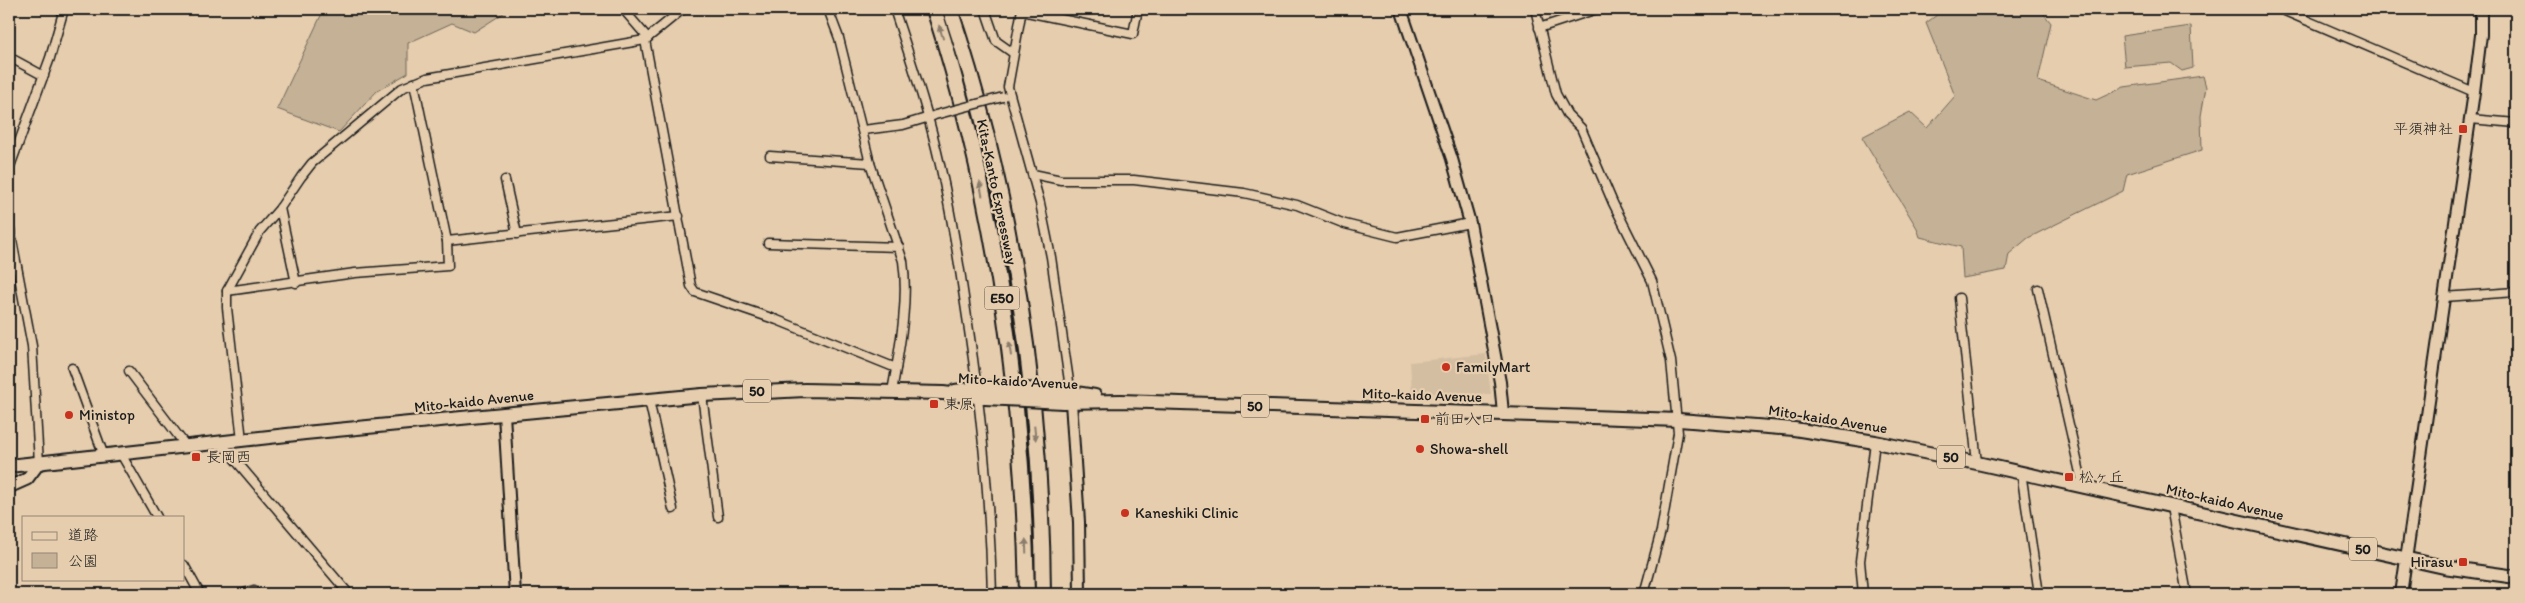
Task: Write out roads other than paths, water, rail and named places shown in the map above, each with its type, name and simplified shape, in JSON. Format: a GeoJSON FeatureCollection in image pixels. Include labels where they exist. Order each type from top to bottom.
{"type":"FeatureCollection","features":[{"type":"Feature","properties":{"kind":"highway","name":"Kita-Kanto Expressway"},"geometry":{"type":"LineString","coordinates":[[934,9],[957,86],[977,165],[1010,351],[1022,454],[1027,594]]}},
{"type":"Feature","properties":{"kind":"highway","name":"Kita-Kanto Expressway"},"geometry":{"type":"LineString","coordinates":[[950,9],[991,160],[1010,250],[1027,351],[1038,460],[1042,542],[1042,594]]}},
{"type":"Feature","properties":{"kind":"main road","name":"Mito-kaido Avenue"},"geometry":{"type":"LineString","coordinates":[[9,466],[220,442],[702,394],[805,390],[981,393],[1121,401],[1679,420],[1763,426],[1875,442],[2020,472],[2406,559],[2516,577]]}},
{"type":"Feature","properties":{"kind":"main road"},"geometry":{"type":"LineString","coordinates":[[9,487],[27,479],[39,463]]}},
{"type":"Feature","properties":{"kind":"street"},"geometry":{"type":"LineString","coordinates":[[9,169],[44,76],[62,22],[64,9]]}},
{"type":"Feature","properties":{"kind":"street"},"geometry":{"type":"LineString","coordinates":[[623,9],[647,39],[691,286],[695,292],[777,320],[896,368]]}},
{"type":"Feature","properties":{"kind":"street"},"geometry":{"type":"LineString","coordinates":[[242,440],[226,308],[227,291],[260,232],[280,208],[312,163],[402,88],[414,83],[427,78],[647,39],[683,9]]}},
{"type":"Feature","properties":{"kind":"street"},"geometry":{"type":"LineString","coordinates":[[828,9],[839,38],[870,163],[899,247],[905,275],[892,392]]}},
{"type":"Feature","properties":{"kind":"street"},"geometry":{"type":"LineString","coordinates":[[894,9],[932,116],[981,393],[992,594]]}},
{"type":"Feature","properties":{"kind":"street"},"geometry":{"type":"LineString","coordinates":[[985,9],[996,41],[1013,54]]}},
{"type":"Feature","properties":{"kind":"street"},"geometry":{"type":"LineString","coordinates":[[1080,594],[1079,522],[1051,257],[1033,174],[1006,96],[1022,10],[1133,34],[1138,9]]}},
{"type":"Feature","properties":{"kind":"street"},"geometry":{"type":"LineString","coordinates":[[1401,9],[1452,159],[1470,223],[1500,382],[1502,414]]}},
{"type":"Feature","properties":{"kind":"street"},"geometry":{"type":"LineString","coordinates":[[1534,9],[1556,94],[1567,114],[1581,128],[1613,203],[1652,281],[1671,361],[1679,420],[1676,451],[1661,531],[1644,594]]}},
{"type":"Feature","properties":{"kind":"street"},"geometry":{"type":"LineString","coordinates":[[1539,28],[1597,9]]}},
{"type":"Feature","properties":{"kind":"street"},"geometry":{"type":"LineString","coordinates":[[2280,9],[2474,92]]}},
{"type":"Feature","properties":{"kind":"street"},"geometry":{"type":"LineString","coordinates":[[2401,594],[2474,92],[2481,35],[2480,9]]}},
{"type":"Feature","properties":{"kind":"street"},"geometry":{"type":"LineString","coordinates":[[9,57],[44,76]]}},
{"type":"Feature","properties":{"kind":"street"},"geometry":{"type":"LineString","coordinates":[[227,291],[296,283],[355,273],[448,266],[446,242],[414,83]]}},
{"type":"Feature","properties":{"kind":"street"},"geometry":{"type":"LineString","coordinates":[[863,130],[903,125],[1006,96]]}},
{"type":"Feature","properties":{"kind":"street"},"geometry":{"type":"LineString","coordinates":[[2470,119],[2516,123]]}},
{"type":"Feature","properties":{"kind":"street"},"geometry":{"type":"LineString","coordinates":[[770,156],[870,163]]}},
{"type":"Feature","properties":{"kind":"street"},"geometry":{"type":"LineString","coordinates":[[1033,174],[1061,180],[1134,180],[1253,194],[1297,205],[1345,224],[1397,237],[1470,223]]}},
{"type":"Feature","properties":{"kind":"street"},"geometry":{"type":"LineString","coordinates":[[505,180],[517,234]]}},
{"type":"Feature","properties":{"kind":"street"},"geometry":{"type":"LineString","coordinates":[[280,208],[296,283]]}},
{"type":"Feature","properties":{"kind":"street"},"geometry":{"type":"LineString","coordinates":[[446,242],[679,216]]}},
{"type":"Feature","properties":{"kind":"street"},"geometry":{"type":"LineString","coordinates":[[9,224],[32,346],[39,463]]}},
{"type":"Feature","properties":{"kind":"street"},"geometry":{"type":"LineString","coordinates":[[768,243],[899,247]]}},
{"type":"Feature","properties":{"kind":"street"},"geometry":{"type":"LineString","coordinates":[[2038,289],[2083,486]]}},
{"type":"Feature","properties":{"kind":"street"},"geometry":{"type":"LineString","coordinates":[[2444,297],[2516,292]]}},
{"type":"Feature","properties":{"kind":"street"},"geometry":{"type":"LineString","coordinates":[[1959,298],[1977,463]]}},
{"type":"Feature","properties":{"kind":"street"},"geometry":{"type":"LineString","coordinates":[[72,368],[104,456]]}},
{"type":"Feature","properties":{"kind":"street"},"geometry":{"type":"LineString","coordinates":[[129,372],[186,446]]}},
{"type":"Feature","properties":{"kind":"street"},"geometry":{"type":"LineString","coordinates":[[702,394],[718,517]]}},
{"type":"Feature","properties":{"kind":"street"},"geometry":{"type":"LineString","coordinates":[[649,400],[673,509]]}},
{"type":"Feature","properties":{"kind":"street"},"geometry":{"type":"LineString","coordinates":[[504,414],[516,594]]}},
{"type":"Feature","properties":{"kind":"street"},"geometry":{"type":"LineString","coordinates":[[220,442],[349,594]]}},
{"type":"Feature","properties":{"kind":"street"},"geometry":{"type":"LineString","coordinates":[[1863,594],[1860,561],[1875,442]]}},
{"type":"Feature","properties":{"kind":"street"},"geometry":{"type":"LineString","coordinates":[[121,454],[155,516]]}},
{"type":"Feature","properties":{"kind":"street"},"geometry":{"type":"LineString","coordinates":[[2020,472],[2039,594]]}},
{"type":"Feature","properties":{"kind":"street"},"geometry":{"type":"LineString","coordinates":[[2171,507],[2187,594]]}},
{"type":"Feature","properties":{"kind":"street"},"geometry":{"type":"LineString","coordinates":[[185,567],[200,594]]}},
{"type":"Feature","properties":{"kind":"street"},"geometry":{"type":"LineString","coordinates":[[242,594],[254,590]]}},
{"type":"Feature","properties":{"kind":"place","name":"平須神社"},"geometry":{"type":"Point","coordinates":[2463,129]}},
{"type":"Feature","properties":{"kind":"place","name":"FamilyMart"},"geometry":{"type":"Point","coordinates":[1446,367]}},
{"type":"Feature","properties":{"kind":"place","name":"東原"},"geometry":{"type":"Point","coordinates":[934,404]}},
{"type":"Feature","properties":{"kind":"place","name":"Ministop"},"geometry":{"type":"Point","coordinates":[69,415]}},
{"type":"Feature","properties":{"kind":"place","name":"前田入口"},"geometry":{"type":"Point","coordinates":[1425,419]}},
{"type":"Feature","properties":{"kind":"place","name":"Showa-shell"},"geometry":{"type":"Point","coordinates":[1420,449]}},
{"type":"Feature","properties":{"kind":"place","name":"長岡西"},"geometry":{"type":"Point","coordinates":[196,457]}},
{"type":"Feature","properties":{"kind":"place","name":"松ヶ丘"},"geometry":{"type":"Point","coordinates":[2069,477]}},
{"type":"Feature","properties":{"kind":"place","name":"Kaneshiki Clinic"},"geometry":{"type":"Point","coordinates":[1125,513]}},
{"type":"Feature","properties":{"kind":"place","name":"Hirasu"},"geometry":{"type":"Point","coordinates":[2463,562]}}]}
